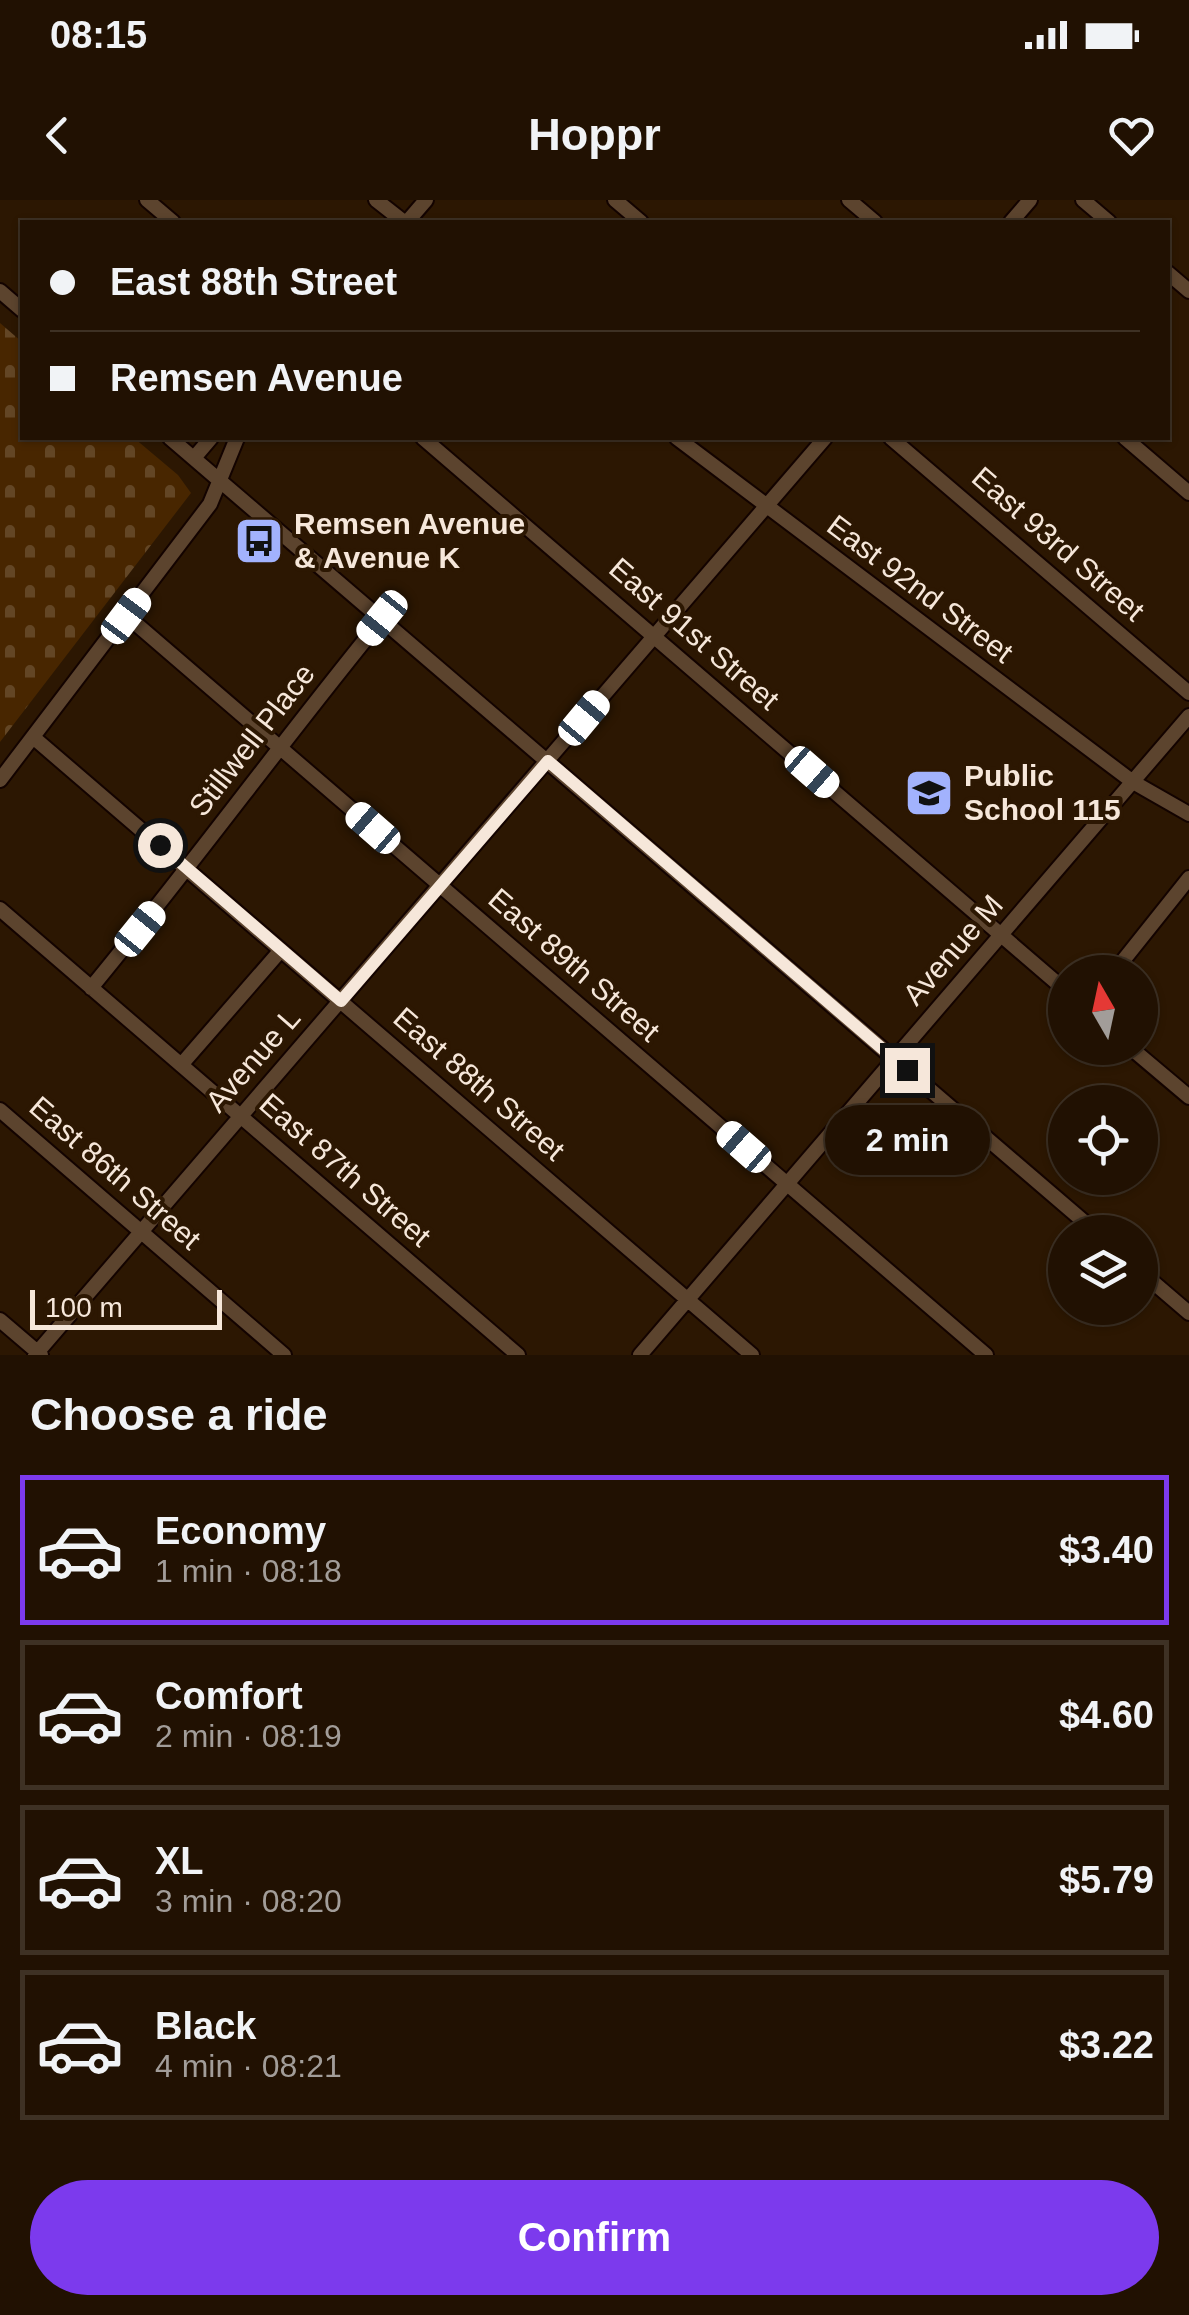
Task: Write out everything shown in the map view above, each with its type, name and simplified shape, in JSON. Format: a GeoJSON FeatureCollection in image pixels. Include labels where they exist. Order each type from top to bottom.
{"type":"FeatureCollection","features":[{"type":"Feature","properties":{"kind":"street"},"geometry":{"type":"LineString","coordinates":[[147,200],[171,220]]}},
{"type":"Feature","properties":{"kind":"street"},"geometry":{"type":"LineString","coordinates":[[376,200],[403,220]]}},
{"type":"Feature","properties":{"kind":"street"},"geometry":{"type":"LineString","coordinates":[[408,220],[426,200]]}},
{"type":"Feature","properties":{"kind":"street"},"geometry":{"type":"LineString","coordinates":[[615,200],[639,220]]}},
{"type":"Feature","properties":{"kind":"street"},"geometry":{"type":"LineString","coordinates":[[848,200],[873,220]]}},
{"type":"Feature","properties":{"kind":"street"},"geometry":{"type":"LineString","coordinates":[[1013,220],[1030,200]]}},
{"type":"Feature","properties":{"kind":"street"},"geometry":{"type":"LineString","coordinates":[[1083,200],[1107,220]]}},
{"type":"Feature","properties":{"kind":"street"},"geometry":{"type":"LineString","coordinates":[[1170,275],[1189,292]]}},
{"type":"Feature","properties":{"kind":"street"},"geometry":{"type":"LineString","coordinates":[[0,290],[20,308]]}},
{"type":"Feature","properties":{"kind":"street"},"geometry":{"type":"LineString","coordinates":[[172,440],[1076,1215]]}},
{"type":"Feature","properties":{"kind":"street"},"geometry":{"type":"LineString","coordinates":[[194,458],[209,440]]}},
{"type":"Feature","properties":{"kind":"street"},"geometry":{"type":"LineString","coordinates":[[0,780],[210,504],[236,440]]}},
{"type":"Feature","properties":{"kind":"street","name":"East 91st Street"},"geometry":{"type":"LineString","coordinates":[[425,440],[1048,975]]}},
{"type":"Feature","properties":{"kind":"street","name":"East 92nd Street"},"geometry":{"type":"LineString","coordinates":[[680,440],[1133,782],[1189,814]]}},
{"type":"Feature","properties":{"kind":"street","name":"Avenue L"},"geometry":{"type":"LineString","coordinates":[[38,1354],[823,440]]}},
{"type":"Feature","properties":{"kind":"street","name":"East 93rd Street"},"geometry":{"type":"LineString","coordinates":[[893,440],[1189,693]]}},
{"type":"Feature","properties":{"kind":"street"},"geometry":{"type":"LineString","coordinates":[[1127,440],[1189,493]]}},
{"type":"Feature","properties":{"kind":"street","name":"East 89th Street"},"geometry":{"type":"LineString","coordinates":[[126,616],[986,1355]]}},
{"type":"Feature","properties":{"kind":"street","name":"Stillwell Place"},"geometry":{"type":"LineString","coordinates":[[91,988],[188,870],[278,747],[382,618]]}},
{"type":"Feature","properties":{"kind":"street","name":"Avenue M"},"geometry":{"type":"LineString","coordinates":[[640,1355],[1189,716]]}},
{"type":"Feature","properties":{"kind":"street","name":"East 88th Street"},"geometry":{"type":"LineString","coordinates":[[34,737],[752,1355]]}},
{"type":"Feature","properties":{"kind":"street"},"geometry":{"type":"LineString","coordinates":[[1128,955],[1189,878]]}},
{"type":"Feature","properties":{"kind":"street","name":"East 87th Street"},"geometry":{"type":"LineString","coordinates":[[0,909],[518,1355]]}},
{"type":"Feature","properties":{"kind":"street"},"geometry":{"type":"LineString","coordinates":[[182,1066],[281,950]]}},
{"type":"Feature","properties":{"kind":"street"},"geometry":{"type":"LineString","coordinates":[[1151,1065],[1189,1097]]}},
{"type":"Feature","properties":{"kind":"street","name":"East 86th Street"},"geometry":{"type":"LineString","coordinates":[[0,1110],[284,1355]]}},
{"type":"Feature","properties":{"kind":"street"},"geometry":{"type":"LineString","coordinates":[[1158,1286],[1189,1313]]}},
{"type":"Feature","properties":{"kind":"street"},"geometry":{"type":"LineString","coordinates":[[0,1320],[38,1354]]}},
{"type":"Feature","properties":{"kind":"green space"},"geometry":{"type":"Polygon","coordinates":[[[0,323],[20,340],[20,440],[136,440],[178,475],[191,493],[0,742],[0,323]]]}},
{"type":"Feature","properties":{"kind":"place","name":"Remsen Avenue & Avenue K"},"geometry":{"type":"Point","coordinates":[259,541]}},
{"type":"Feature","properties":{"kind":"place","name":"Public School 115"},"geometry":{"type":"Point","coordinates":[929,793]}},
{"type":"Feature","properties":{"kind":"route"},"geometry":{"type":"LineString","coordinates":[[160,845],[341,1001],[548,761],[907,1070]]}}]}
